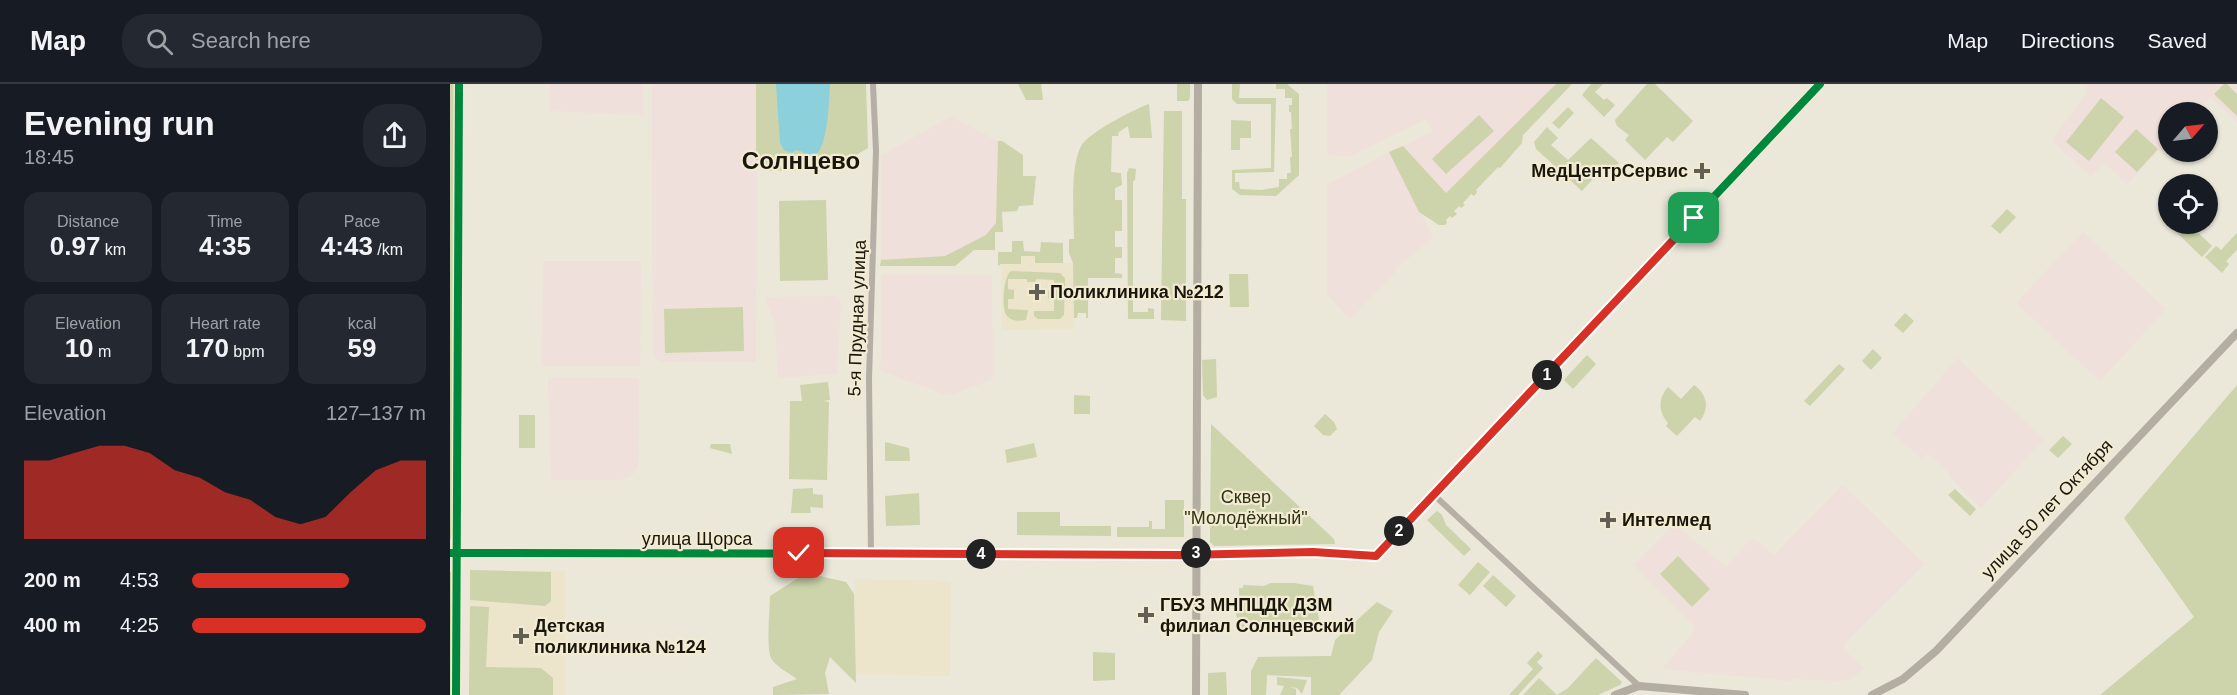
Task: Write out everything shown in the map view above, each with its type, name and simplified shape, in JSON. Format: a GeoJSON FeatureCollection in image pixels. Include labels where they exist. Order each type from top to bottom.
{"type":"FeatureCollection","features":[{"type":"Feature","properties":{"kind":"street"},"geometry":{"type":"LineString","coordinates":[[456,695],[453,553],[459,84]]}},
{"type":"Feature","properties":{"kind":"street","name":"5-я Прудная улица"},"geometry":{"type":"LineString","coordinates":[[871,554],[869,379],[876,151],[873,84]]}},
{"type":"Feature","properties":{"kind":"street"},"geometry":{"type":"LineString","coordinates":[[1196,695],[1198,84]]}},
{"type":"Feature","properties":{"kind":"street"},"geometry":{"type":"LineString","coordinates":[[1639,686],[1434,495],[1820,84]]}},
{"type":"Feature","properties":{"kind":"street","name":"улица 50 лет Октября"},"geometry":{"type":"LineString","coordinates":[[1872,695],[1903,679],[1936,651],[2237,333]]}},
{"type":"Feature","properties":{"kind":"street","name":"улица Щорса"},"geometry":{"type":"LineString","coordinates":[[453,553],[1325,552],[1370,557],[1377,555],[1434,495]]}},
{"type":"Feature","properties":{"kind":"street"},"geometry":{"type":"LineString","coordinates":[[1615,695],[1639,686],[1745,695]]}},
{"type":"Feature","properties":{"kind":"shaded area"},"geometry":{"type":"Polygon","coordinates":[[[550,84],[643,84],[643,115],[550,111],[550,84]]]}},
{"type":"Feature","properties":{"kind":"shaded area"},"geometry":{"type":"Polygon","coordinates":[[[652,84],[757,84],[756,362],[660,362],[653,354],[652,84]]]}},
{"type":"Feature","properties":{"kind":"shaded area"},"geometry":{"type":"Polygon","coordinates":[[[1327,84],[1556,84],[1446,193],[1403,146],[1432,131],[1426,119],[1350,156],[1327,155],[1327,84]]]}},
{"type":"Feature","properties":{"kind":"shaded area"},"geometry":{"type":"Polygon","coordinates":[[[2084,84],[2234,84],[2237,87],[2237,122],[2211,97],[2206,102],[2158,102],[2158,152],[2127,184],[2104,162],[2091,176],[2054,142],[2053,138],[2087,90],[2084,84]]]}},
{"type":"Feature","properties":{"kind":"shaded area"},"geometry":{"type":"Polygon","coordinates":[[[951,117],[998,141],[996,223],[986,235],[945,256],[881,260],[881,155],[951,117]]]}},
{"type":"Feature","properties":{"kind":"shaded area"},"geometry":{"type":"Polygon","coordinates":[[[1389,152],[1433,237],[1395,269],[1396,272],[1350,319],[1327,295],[1327,185],[1389,152]]]}},
{"type":"Feature","properties":{"kind":"shaded area"},"geometry":{"type":"Polygon","coordinates":[[[2083,232],[2166,309],[2100,381],[2016,303],[2083,232]]]}},
{"type":"Feature","properties":{"kind":"shaded area","name":"Поликлиника №212"},"geometry":{"type":"Polygon","coordinates":[[[1021,256],[1035,256],[1035,263],[1073,263],[1074,329],[1002,330],[1001,264],[1021,256]]]}},
{"type":"Feature","properties":{"kind":"shaded area"},"geometry":{"type":"Polygon","coordinates":[[[543,261],[641,261],[640,366],[542,366],[543,261]]]}},
{"type":"Feature","properties":{"kind":"shaded area"},"geometry":{"type":"Polygon","coordinates":[[[881,274],[992,275],[993,379],[949,396],[879,370],[881,362],[881,274]]]}},
{"type":"Feature","properties":{"kind":"shaded area"},"geometry":{"type":"Polygon","coordinates":[[[836,296],[841,302],[837,374],[778,378],[775,323],[764,297],[836,296]]]}},
{"type":"Feature","properties":{"kind":"shaded area"},"geometry":{"type":"Polygon","coordinates":[[[1957,358],[2044,439],[1981,508],[1949,476],[1948,471],[1928,454],[1921,458],[1893,433],[1957,358]]]}},
{"type":"Feature","properties":{"kind":"shaded area"},"geometry":{"type":"Polygon","coordinates":[[[548,377],[639,378],[638,467],[631,476],[620,480],[551,480],[548,377]]]}},
{"type":"Feature","properties":{"kind":"shaded area"},"geometry":{"type":"Polygon","coordinates":[[[1843,485],[1925,564],[1846,642],[1843,649],[1864,668],[1851,679],[1838,681],[1793,679],[1791,681],[1662,669],[1695,630],[1694,626],[1634,565],[1671,527],[1677,526],[1726,567],[1751,539],[1755,539],[1774,555],[1843,485]]]}},
{"type":"Feature","properties":{"kind":"shaded area"},"geometry":{"type":"Polygon","coordinates":[[[470,570],[565,571],[565,695],[470,695],[470,570]]]}},
{"type":"Feature","properties":{"kind":"shaded area"},"geometry":{"type":"Polygon","coordinates":[[[855,579],[951,581],[950,676],[854,674],[855,579]]]}},
{"type":"Feature","properties":{"kind":"green space"},"geometry":{"type":"Polygon","coordinates":[[[450,84],[455,84],[453,536],[450,540],[450,84]]]}},
{"type":"Feature","properties":{"kind":"green space"},"geometry":{"type":"Polygon","coordinates":[[[756,84],[866,84],[868,148],[831,170],[770,171],[763,160],[756,160],[756,84]]]}},
{"type":"Feature","properties":{"kind":"green space"},"geometry":{"type":"Polygon","coordinates":[[[1018,84],[1041,84],[1043,100],[1026,100],[1018,84]]]}},
{"type":"Feature","properties":{"kind":"green space"},"geometry":{"type":"Polygon","coordinates":[[[1177,84],[1190,84],[1188,101],[1177,101],[1177,84]]]}},
{"type":"Feature","properties":{"kind":"green space"},"geometry":{"type":"Polygon","coordinates":[[[1232,84],[1240,84],[1239,98],[1276,98],[1274,172],[1235,173],[1235,182],[1239,182],[1240,189],[1261,190],[1279,187],[1279,179],[1287,179],[1287,173],[1291,173],[1290,129],[1292,129],[1289,105],[1292,105],[1292,98],[1285,98],[1285,89],[1276,89],[1276,84],[1287,84],[1299,94],[1299,175],[1276,196],[1240,195],[1232,189],[1232,170],[1271,168],[1271,104],[1237,104],[1232,99],[1232,84]]]}},
{"type":"Feature","properties":{"kind":"green space"},"geometry":{"type":"Polygon","coordinates":[[[1556,84],[1572,84],[1523,135],[1522,143],[1476,190],[1474,196],[1471,194],[1463,203],[1465,205],[1461,208],[1459,206],[1454,211],[1457,214],[1452,218],[1450,216],[1445,225],[1439,225],[1419,212],[1389,152],[1403,146],[1446,193],[1556,84]]]}},
{"type":"Feature","properties":{"kind":"green space"},"geometry":{"type":"Polygon","coordinates":[[[1591,84],[1603,84],[1595,92],[1604,100],[1607,98],[1615,105],[1604,117],[1582,95],[1591,84]]]}},
{"type":"Feature","properties":{"kind":"green space"},"geometry":{"type":"Polygon","coordinates":[[[1647,84],[1655,84],[1693,121],[1673,142],[1667,137],[1645,160],[1625,140],[1629,135],[1617,126],[1615,120],[1647,84]]]}},
{"type":"Feature","properties":{"kind":"green space"},"geometry":{"type":"Polygon","coordinates":[[[2224,84],[2227,84],[2237,94],[2237,116],[2214,94],[2224,84]]]}},
{"type":"Feature","properties":{"kind":"green space"},"geometry":{"type":"Polygon","coordinates":[[[2101,98],[2124,117],[2089,161],[2066,142],[2101,98]]]}},
{"type":"Feature","properties":{"kind":"green space"},"geometry":{"type":"Polygon","coordinates":[[[1149,104],[1152,138],[1130,138],[1128,126],[1119,132],[1118,136],[1112,136],[1111,172],[1121,173],[1122,185],[1115,188],[1115,200],[1122,200],[1122,231],[1115,231],[1115,247],[1122,247],[1122,258],[1115,258],[1115,273],[1122,274],[1122,278],[1088,278],[1088,318],[1086,318],[1086,313],[1078,313],[1077,318],[1074,318],[1073,263],[1069,253],[1069,239],[1074,239],[1073,188],[1079,150],[1084,142],[1097,131],[1149,104]]]}},
{"type":"Feature","properties":{"kind":"green space"},"geometry":{"type":"Polygon","coordinates":[[[1568,107],[1574,113],[1559,129],[1552,123],[1568,107]]]}},
{"type":"Feature","properties":{"kind":"green space"},"geometry":{"type":"Polygon","coordinates":[[[1164,111],[1182,111],[1182,199],[1186,199],[1186,321],[1161,320],[1164,111]]]}},
{"type":"Feature","properties":{"kind":"green space"},"geometry":{"type":"Polygon","coordinates":[[[1479,115],[1494,131],[1446,174],[1432,159],[1479,115]]]}},
{"type":"Feature","properties":{"kind":"green space"},"geometry":{"type":"Polygon","coordinates":[[[1231,120],[1251,121],[1251,138],[1240,138],[1240,150],[1231,150],[1231,120]]]}},
{"type":"Feature","properties":{"kind":"green space"},"geometry":{"type":"Polygon","coordinates":[[[1547,127],[1558,138],[1551,145],[1568,160],[1591,138],[1619,163],[1607,176],[1601,170],[1582,191],[1536,149],[1534,142],[1547,127]]]}},
{"type":"Feature","properties":{"kind":"green space"},"geometry":{"type":"Polygon","coordinates":[[[2136,129],[2158,149],[2137,172],[2115,152],[2136,129]]]}},
{"type":"Feature","properties":{"kind":"green space"},"geometry":{"type":"Polygon","coordinates":[[[998,141],[1002,141],[1023,155],[1023,176],[1036,176],[1033,205],[1019,206],[1017,211],[1002,212],[1003,232],[995,232],[995,250],[974,250],[955,266],[880,266],[881,260],[945,256],[986,235],[996,223],[998,141]]]}},
{"type":"Feature","properties":{"kind":"green space"},"geometry":{"type":"Polygon","coordinates":[[[1129,168],[1136,169],[1133,181],[1133,312],[1148,312],[1148,308],[1154,309],[1154,319],[1128,319],[1127,173],[1129,168]]]}},
{"type":"Feature","properties":{"kind":"green space"},"geometry":{"type":"Polygon","coordinates":[[[826,200],[828,280],[780,281],[779,201],[826,200]]]}},
{"type":"Feature","properties":{"kind":"green space"},"geometry":{"type":"Polygon","coordinates":[[[2007,209],[2016,217],[2000,234],[1991,226],[2007,209]]]}},
{"type":"Feature","properties":{"kind":"green space"},"geometry":{"type":"Polygon","coordinates":[[[2237,233],[2237,250],[2226,261],[2229,264],[2222,273],[2205,257],[2216,246],[2221,250],[2237,233]]]}},
{"type":"Feature","properties":{"kind":"green space"},"geometry":{"type":"Polygon","coordinates":[[[2178,234],[2199,234],[2212,246],[2202,257],[2178,234]]]}},
{"type":"Feature","properties":{"kind":"green space"},"geometry":{"type":"Polygon","coordinates":[[[1012,241],[1023,241],[1024,251],[1040,252],[1041,242],[1063,243],[1063,263],[1035,263],[1035,256],[1021,256],[1021,264],[998,266],[998,252],[1012,252],[1012,241]]]}},
{"type":"Feature","properties":{"kind":"green space"},"geometry":{"type":"Polygon","coordinates":[[[1011,271],[1060,273],[1065,278],[1064,315],[1060,319],[1038,319],[1034,316],[1034,311],[1054,311],[1054,299],[1048,299],[1048,291],[1054,290],[1054,280],[1036,279],[1035,282],[1027,282],[1027,279],[1008,279],[1008,289],[1014,290],[1014,299],[1008,299],[1008,309],[1028,310],[1026,320],[1016,321],[1009,318],[1004,307],[1004,293],[1006,280],[1011,271]]]}},
{"type":"Feature","properties":{"kind":"green space"},"geometry":{"type":"Polygon","coordinates":[[[1229,274],[1248,274],[1249,307],[1230,307],[1229,274]]]}},
{"type":"Feature","properties":{"kind":"green space"},"geometry":{"type":"Polygon","coordinates":[[[743,307],[744,351],[665,353],[664,309],[743,307]]]}},
{"type":"Feature","properties":{"kind":"green space"},"geometry":{"type":"Polygon","coordinates":[[[1905,313],[1914,321],[1903,333],[1894,325],[1905,313]]]}},
{"type":"Feature","properties":{"kind":"green space"},"geometry":{"type":"Polygon","coordinates":[[[1873,349],[1882,358],[1871,370],[1862,361],[1873,349]]]}},
{"type":"Feature","properties":{"kind":"green space"},"geometry":{"type":"Polygon","coordinates":[[[1587,355],[1596,364],[1573,389],[1564,380],[1587,355]]]}},
{"type":"Feature","properties":{"kind":"green space"},"geometry":{"type":"Polygon","coordinates":[[[1216,359],[1217,397],[1207,400],[1203,395],[1202,360],[1216,359]]]}},
{"type":"Feature","properties":{"kind":"green space"},"geometry":{"type":"Polygon","coordinates":[[[1839,364],[1845,369],[1810,406],[1804,401],[1839,364]]]}},
{"type":"Feature","properties":{"kind":"green space"},"geometry":{"type":"Polygon","coordinates":[[[828,382],[830,400],[823,401],[829,402],[827,480],[789,479],[790,401],[802,401],[800,385],[828,382]]]}},
{"type":"Feature","properties":{"kind":"green space"},"geometry":{"type":"Polygon","coordinates":[[[1694,385],[1704,397],[1705,411],[1700,421],[1695,417],[1677,436],[1666,426],[1668,423],[1662,414],[1660,405],[1662,396],[1668,387],[1681,399],[1694,385]]]}},
{"type":"Feature","properties":{"kind":"green space"},"geometry":{"type":"Polygon","coordinates":[[[2237,385],[2237,695],[2100,695],[2194,617],[2124,518],[2237,385]]]}},
{"type":"Feature","properties":{"kind":"green space"},"geometry":{"type":"Polygon","coordinates":[[[1074,395],[1090,396],[1090,414],[1074,414],[1074,395]]]}},
{"type":"Feature","properties":{"kind":"green space"},"geometry":{"type":"Polygon","coordinates":[[[1325,414],[1334,422],[1337,429],[1330,436],[1323,435],[1314,426],[1325,414]]]}},
{"type":"Feature","properties":{"kind":"green space"},"geometry":{"type":"Polygon","coordinates":[[[519,415],[535,415],[535,448],[519,448],[519,415]]]}},
{"type":"Feature","properties":{"kind":"green space","name":"Сквер \"Молодёжный\""},"geometry":{"type":"Polygon","coordinates":[[[1211,424],[1334,539],[1335,544],[1214,546],[1210,542],[1211,424]]]}},
{"type":"Feature","properties":{"kind":"green space"},"geometry":{"type":"Polygon","coordinates":[[[2063,436],[2072,444],[2058,458],[2049,450],[2063,436]]]}},
{"type":"Feature","properties":{"kind":"green space"},"geometry":{"type":"Polygon","coordinates":[[[885,442],[909,448],[910,461],[885,461],[885,442]]]}},
{"type":"Feature","properties":{"kind":"green space"},"geometry":{"type":"Polygon","coordinates":[[[1034,443],[1037,457],[1007,463],[1005,450],[1034,443]]]}},
{"type":"Feature","properties":{"kind":"green space"},"geometry":{"type":"Polygon","coordinates":[[[711,444],[730,444],[732,454],[710,448],[711,444]]]}},
{"type":"Feature","properties":{"kind":"green space"},"geometry":{"type":"Polygon","coordinates":[[[813,488],[813,494],[823,495],[823,508],[810,507],[811,513],[791,513],[793,489],[813,488]]]}},
{"type":"Feature","properties":{"kind":"green space"},"geometry":{"type":"Polygon","coordinates":[[[1955,489],[1976,509],[1970,516],[1948,495],[1955,489]]]}},
{"type":"Feature","properties":{"kind":"green space"},"geometry":{"type":"Polygon","coordinates":[[[919,493],[920,525],[886,526],[885,496],[919,493]]]}},
{"type":"Feature","properties":{"kind":"green space"},"geometry":{"type":"Polygon","coordinates":[[[1165,500],[1184,500],[1184,537],[1117,537],[1117,527],[1149,527],[1149,521],[1152,521],[1152,529],[1165,529],[1165,500]]]}},
{"type":"Feature","properties":{"kind":"green space"},"geometry":{"type":"Polygon","coordinates":[[[1437,511],[1442,515],[1446,525],[1471,549],[1464,556],[1427,520],[1437,511]]]}},
{"type":"Feature","properties":{"kind":"green space"},"geometry":{"type":"Polygon","coordinates":[[[1017,512],[1060,512],[1060,526],[1111,526],[1111,536],[1017,535],[1017,512]]]}},
{"type":"Feature","properties":{"kind":"green space"},"geometry":{"type":"Polygon","coordinates":[[[1678,556],[1710,589],[1692,607],[1660,574],[1678,556]]]}},
{"type":"Feature","properties":{"kind":"green space"},"geometry":{"type":"Polygon","coordinates":[[[1478,562],[1490,572],[1470,595],[1458,585],[1478,562]]]}},
{"type":"Feature","properties":{"kind":"green space"},"geometry":{"type":"Polygon","coordinates":[[[470,570],[551,572],[551,601],[545,606],[470,600],[470,570]]]}},
{"type":"Feature","properties":{"kind":"green space"},"geometry":{"type":"Polygon","coordinates":[[[450,572],[452,572],[451,695],[450,695],[450,572]]]}},
{"type":"Feature","properties":{"kind":"green space"},"geometry":{"type":"Polygon","coordinates":[[[806,573],[846,582],[854,594],[856,683],[830,657],[825,673],[829,694],[773,695],[773,687],[797,679],[779,667],[771,658],[768,637],[770,596],[806,573]]]}},
{"type":"Feature","properties":{"kind":"green space"},"geometry":{"type":"Polygon","coordinates":[[[1493,575],[1516,596],[1506,607],[1483,586],[1493,575]]]}},
{"type":"Feature","properties":{"kind":"green space"},"geometry":{"type":"Polygon","coordinates":[[[1271,583],[1313,586],[1321,631],[1240,632],[1233,600],[1239,598],[1239,588],[1243,588],[1243,585],[1264,586],[1271,583]]]}},
{"type":"Feature","properties":{"kind":"green space"},"geometry":{"type":"Polygon","coordinates":[[[1377,602],[1393,611],[1379,632],[1372,660],[1339,695],[1311,695],[1311,677],[1267,675],[1266,695],[1251,695],[1251,671],[1258,657],[1331,656],[1335,640],[1377,602]]]}},
{"type":"Feature","properties":{"kind":"green space"},"geometry":{"type":"Polygon","coordinates":[[[470,606],[489,607],[486,667],[541,668],[553,678],[553,695],[469,695],[470,606]]]}},
{"type":"Feature","properties":{"kind":"green space"},"geometry":{"type":"Polygon","coordinates":[[[1538,651],[1543,656],[1537,662],[1543,668],[1518,695],[1509,695],[1533,669],[1527,663],[1538,651]]]}},
{"type":"Feature","properties":{"kind":"green space"},"geometry":{"type":"Polygon","coordinates":[[[1093,652],[1115,653],[1115,680],[1093,681],[1093,652]]]}},
{"type":"Feature","properties":{"kind":"green space"},"geometry":{"type":"Polygon","coordinates":[[[1596,658],[1622,682],[1598,695],[1557,695],[1568,688],[1596,658]]]}},
{"type":"Feature","properties":{"kind":"green space"},"geometry":{"type":"Polygon","coordinates":[[[1226,672],[1227,695],[1208,695],[1208,673],[1226,672]]]}},
{"type":"Feature","properties":{"kind":"green space"},"geometry":{"type":"Polygon","coordinates":[[[1277,677],[1307,680],[1302,694],[1297,688],[1290,687],[1296,689],[1296,695],[1280,695],[1284,686],[1277,685],[1277,677]]]}},
{"type":"Feature","properties":{"kind":"green space"},"geometry":{"type":"Polygon","coordinates":[[[1539,678],[1557,695],[1523,695],[1539,678]]]}},
{"type":"Feature","properties":{"kind":"water"},"geometry":{"type":"Polygon","coordinates":[[[776,84],[830,84],[828,119],[822,145],[816,154],[805,156],[803,152],[796,150],[792,153],[784,150],[780,143],[776,84]]]}},
{"type":"Feature","properties":{"kind":"cycle path"},"geometry":{"type":"LineString","coordinates":[[456,695],[459,84]]}},
{"type":"Feature","properties":{"kind":"cycle path"},"geometry":{"type":"LineString","coordinates":[[450,553],[1182,554],[1325,552],[1376,556],[1820,84]]}},
{"type":"Feature","properties":{"kind":"place","name":"МедЦентрСервис"},"geometry":{"type":"Point","coordinates":[1702,171]}},
{"type":"Feature","properties":{"kind":"place","name":"Поликлиника №212"},"geometry":{"type":"Point","coordinates":[1037,292]}},
{"type":"Feature","properties":{"kind":"place","name":"Интелмед"},"geometry":{"type":"Point","coordinates":[1608,520]}},
{"type":"Feature","properties":{"kind":"place","name":"ГБУЗ МНПЦДК ДЗМ филиал Солнцевский"},"geometry":{"type":"Point","coordinates":[1146,615]}},
{"type":"Feature","properties":{"kind":"place","name":"Детская поликлиника №124"},"geometry":{"type":"Point","coordinates":[521,636]}},
{"type":"Feature","properties":{"kind":"district","name":"Солнцево"},"geometry":{"type":"Point","coordinates":[801,161]}},
{"type":"Feature","properties":{"kind":"route"},"geometry":{"type":"LineString","coordinates":[[799,553],[1151,553],[1182,555],[1336,552],[1376,556],[1694,218]]}}]}
